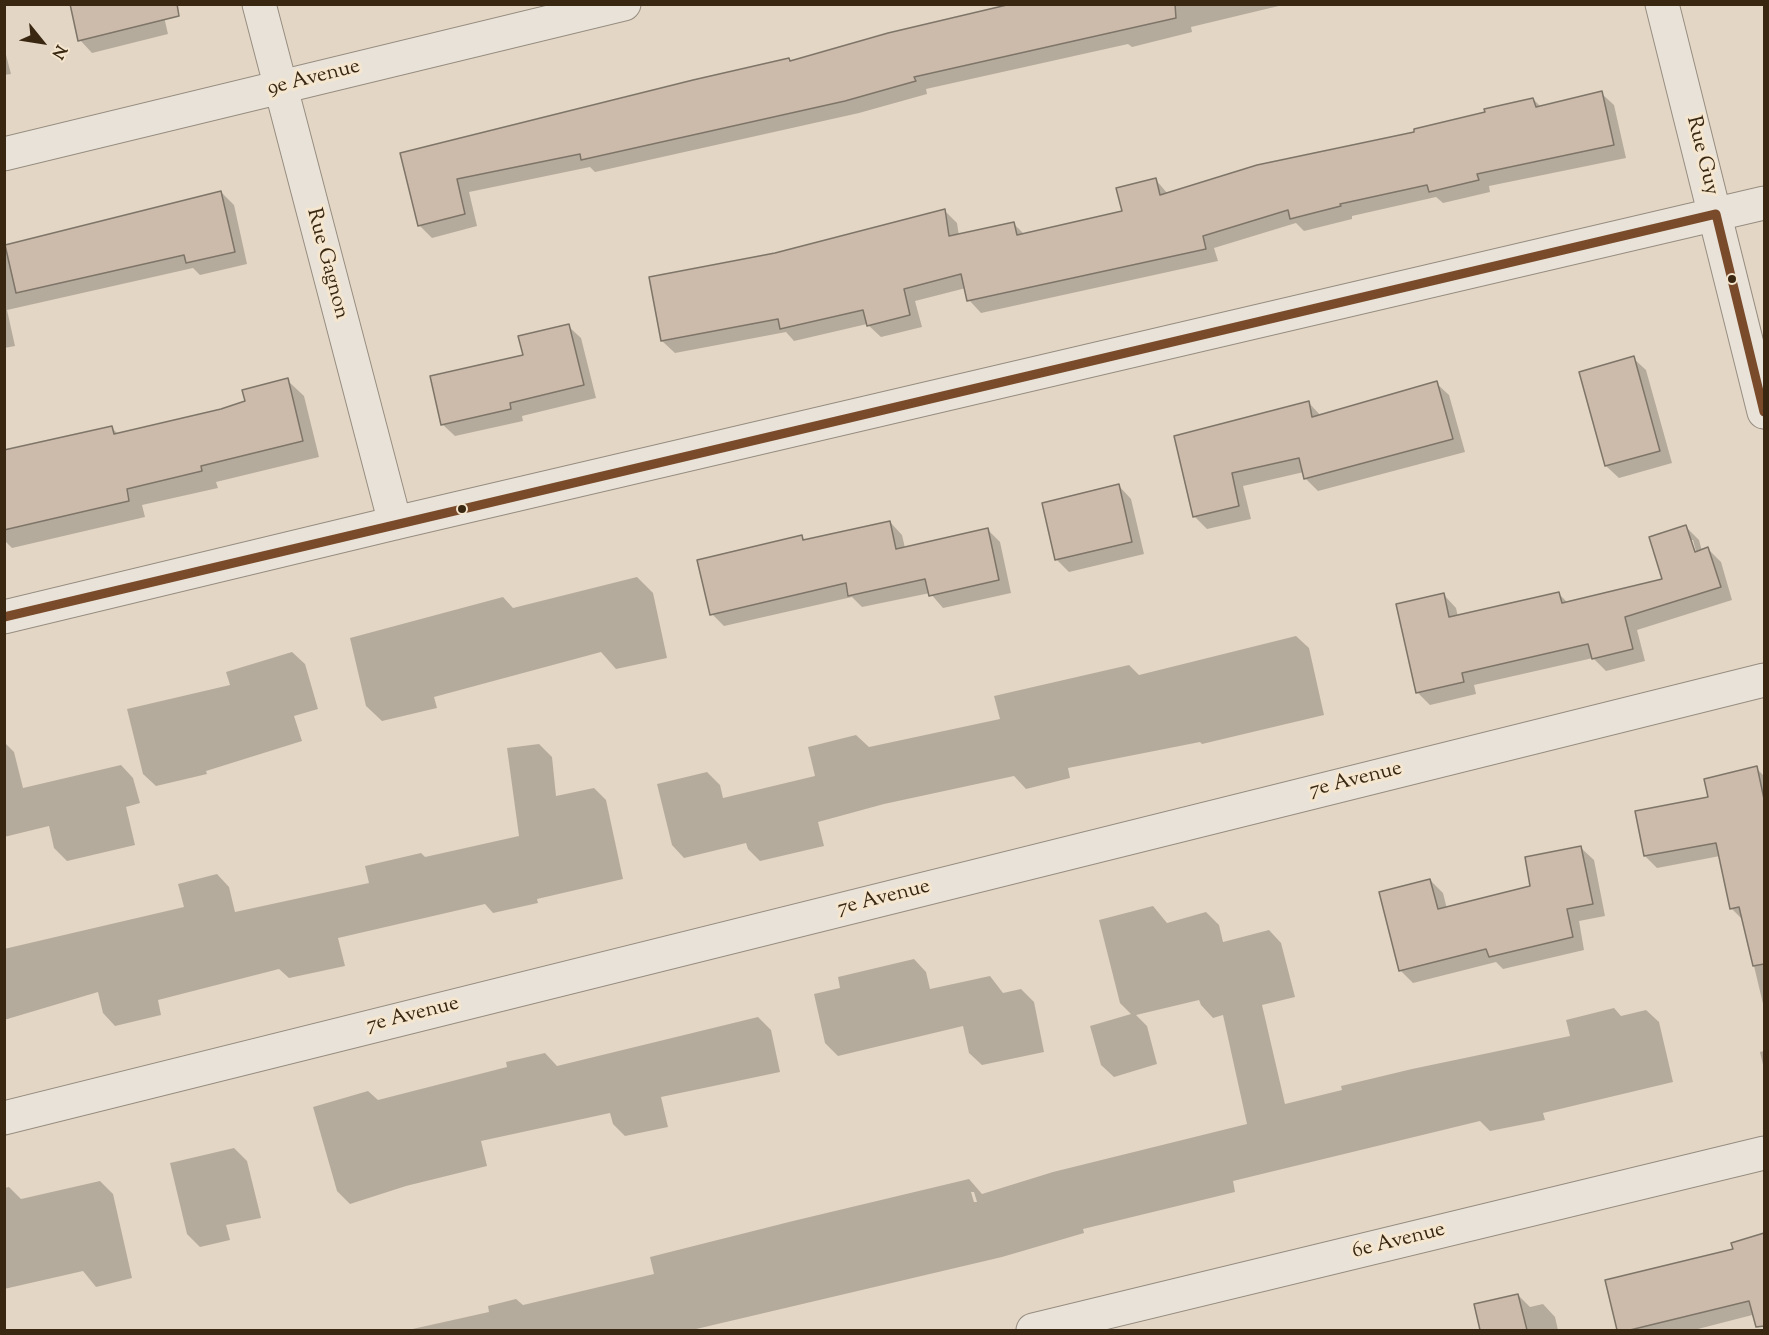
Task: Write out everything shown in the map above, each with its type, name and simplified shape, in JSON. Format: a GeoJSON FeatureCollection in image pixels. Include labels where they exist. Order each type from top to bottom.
{"type":"FeatureCollection","features":[{"type":"Feature","properties":{"kind":"street","name":"Rue Gagnon"},"geometry":{"type":"LineString","coordinates":[[259,4],[395,523]]}},
{"type":"Feature","properties":{"kind":"street","name":"9e Avenue"},"geometry":{"type":"LineString","coordinates":[[4,154],[624,4]]}},
{"type":"Feature","properties":{"kind":"street","name":"Rue Guy"},"geometry":{"type":"LineString","coordinates":[[1662,4],[1764,412]]}},
{"type":"Feature","properties":{"kind":"street"},"geometry":{"type":"LineString","coordinates":[[4,617],[1764,202]]}},
{"type":"Feature","properties":{"kind":"street","name":"7e Avenue"},"geometry":{"type":"LineString","coordinates":[[4,1118],[1764,680]]}},
{"type":"Feature","properties":{"kind":"street","name":"6e Avenue"},"geometry":{"type":"LineString","coordinates":[[1033,1330],[1764,1153]]}},
{"type":"Feature","properties":{"kind":"building"},"geometry":{"type":"Polygon","coordinates":[[[70,4],[177,4],[179,16],[78,41],[70,4]]]}},
{"type":"Feature","properties":{"kind":"building"},"geometry":{"type":"Polygon","coordinates":[[[1011,4],[1175,4],[1176,18],[914,77],[916,81],[845,101],[581,160],[580,154],[457,179],[465,214],[418,226],[400,153],[693,80],[789,58],[790,61],[888,33],[1011,4]]]}},
{"type":"Feature","properties":{"kind":"building"},"geometry":{"type":"Polygon","coordinates":[[[1602,91],[1614,145],[1477,174],[1479,180],[1429,192],[1427,185],[1340,204],[1341,206],[1290,219],[1288,210],[1203,236],[1206,249],[967,301],[961,274],[904,289],[910,315],[867,326],[863,310],[780,329],[778,319],[661,341],[649,277],[775,253],[945,209],[949,236],[1014,222],[1017,235],[1122,211],[1116,188],[1156,178],[1160,195],[1257,165],[1414,132],[1414,129],[1485,112],[1484,109],[1533,98],[1536,107],[1602,91]]]}},
{"type":"Feature","properties":{"kind":"building"},"geometry":{"type":"Polygon","coordinates":[[[221,191],[235,252],[186,263],[184,255],[16,293],[5,245],[221,191]]]}},
{"type":"Feature","properties":{"kind":"building"},"geometry":{"type":"Polygon","coordinates":[[[569,324],[584,385],[510,403],[511,409],[441,425],[430,376],[523,355],[518,336],[569,324]]]}},
{"type":"Feature","properties":{"kind":"building"},"geometry":{"type":"Polygon","coordinates":[[[1634,356],[1660,451],[1605,466],[1579,372],[1634,356]]]}},
{"type":"Feature","properties":{"kind":"building"},"geometry":{"type":"Polygon","coordinates":[[[288,378],[303,441],[201,466],[202,471],[127,489],[129,501],[4,530],[4,450],[112,426],[114,434],[221,409],[245,401],[242,390],[288,378]]]}},
{"type":"Feature","properties":{"kind":"building"},"geometry":{"type":"Polygon","coordinates":[[[1437,381],[1453,439],[1304,479],[1299,458],[1232,473],[1239,506],[1193,517],[1174,436],[1309,401],[1312,417],[1437,381]]]}},
{"type":"Feature","properties":{"kind":"building"},"geometry":{"type":"Polygon","coordinates":[[[1119,484],[1132,542],[1055,560],[1042,503],[1119,484]]]}},
{"type":"Feature","properties":{"kind":"building"},"geometry":{"type":"Polygon","coordinates":[[[890,521],[896,549],[988,528],[999,580],[929,596],[925,579],[848,596],[846,583],[710,615],[697,560],[802,535],[803,540],[890,521]]]}},
{"type":"Feature","properties":{"kind":"building"},"geometry":{"type":"Polygon","coordinates":[[[1686,525],[1695,552],[1708,547],[1721,587],[1625,617],[1633,649],[1592,659],[1588,644],[1462,673],[1464,682],[1416,693],[1396,604],[1444,593],[1449,617],[1559,592],[1562,603],[1662,579],[1649,537],[1686,525]]]}},
{"type":"Feature","properties":{"kind":"building"},"geometry":{"type":"Polygon","coordinates":[[[1757,766],[1764,799],[1764,964],[1753,966],[1739,907],[1730,909],[1716,843],[1644,856],[1635,811],[1708,797],[1704,779],[1757,766]]]}},
{"type":"Feature","properties":{"kind":"building"},"geometry":{"type":"Polygon","coordinates":[[[1581,846],[1593,904],[1567,909],[1573,937],[1489,957],[1486,949],[1399,971],[1379,892],[1430,879],[1438,909],[1530,886],[1525,857],[1581,846]]]}},
{"type":"Feature","properties":{"kind":"building"},"geometry":{"type":"Polygon","coordinates":[[[1764,1233],[1764,1326],[1756,1327],[1749,1301],[1630,1330],[1617,1330],[1605,1280],[1733,1249],[1731,1243],[1764,1233]]]}},
{"type":"Feature","properties":{"kind":"building"},"geometry":{"type":"Polygon","coordinates":[[[1518,1294],[1527,1330],[1480,1330],[1474,1304],[1518,1294]]]}},
{"type":"Feature","properties":{"kind":"transit line"},"geometry":{"type":"LineString","coordinates":[[4,617],[1716,214],[1764,412]]}}]}
